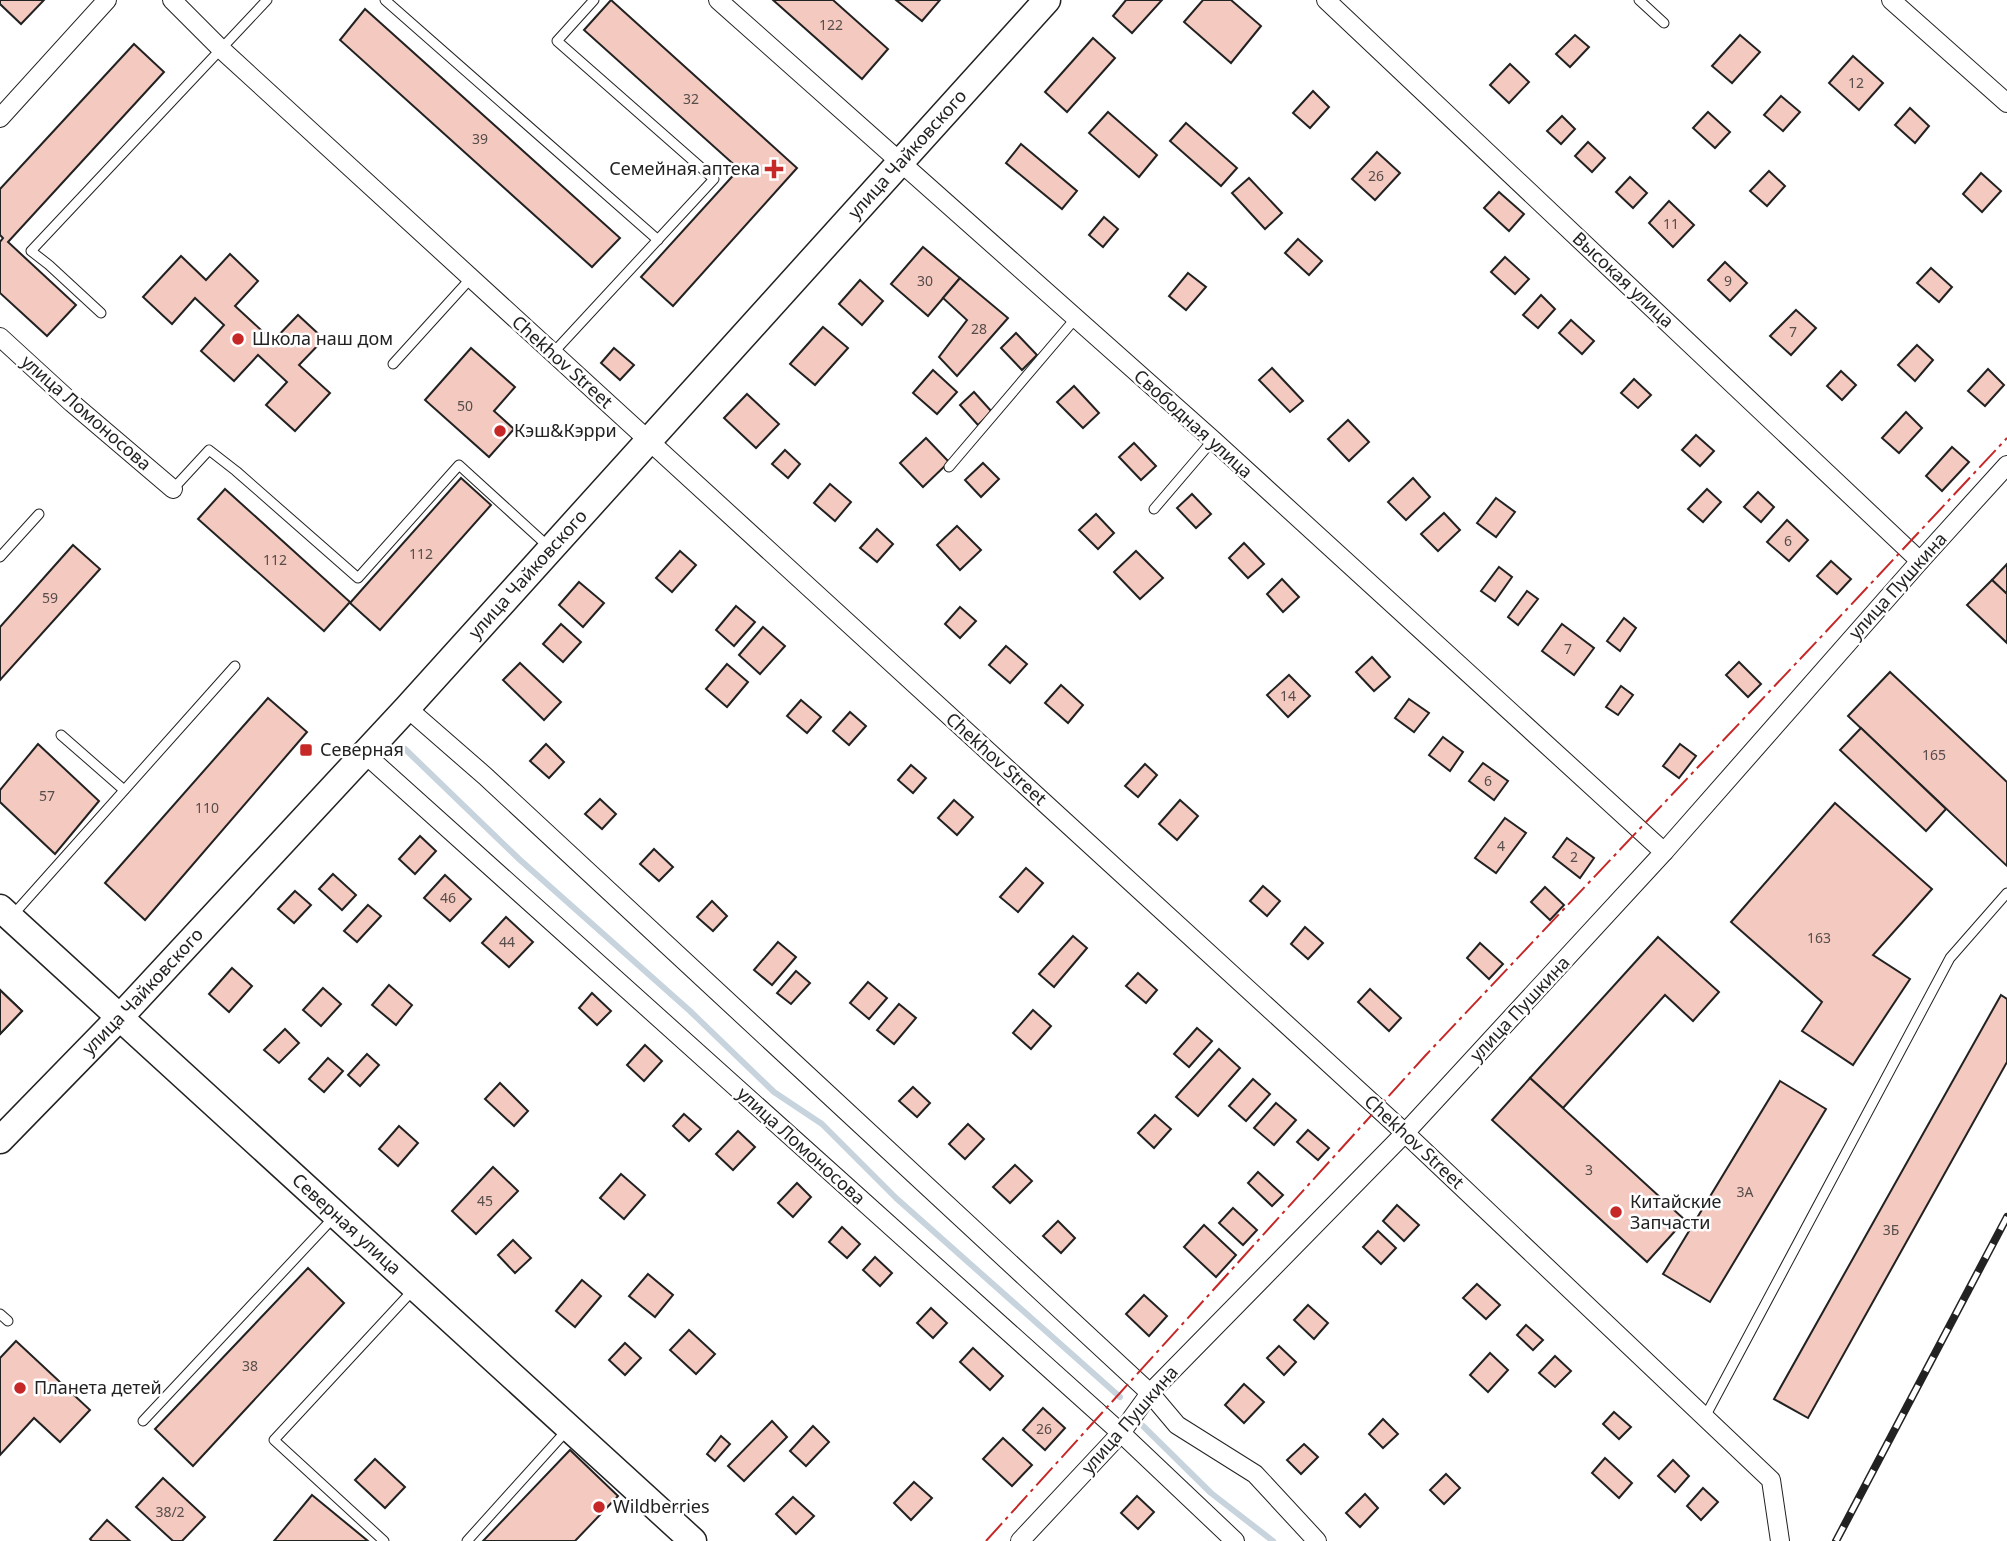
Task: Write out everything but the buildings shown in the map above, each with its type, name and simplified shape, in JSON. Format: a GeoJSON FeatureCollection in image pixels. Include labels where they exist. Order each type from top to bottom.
{"type":"FeatureCollection","features":[{"type":"Feature","properties":{"kind":"main road","name":"улица Чайковского"},"geometry":{"type":"LineString","coordinates":[[0,1140],[120,1017],[365,754],[1047,0]]}},
{"type":"Feature","properties":{"kind":"main road","name":"Северная улица"},"geometry":{"type":"LineString","coordinates":[[5,913],[692,1541]]}},
{"type":"Feature","properties":{"kind":"street"},"geometry":{"type":"LineString","coordinates":[[0,118],[107,0]]}},
{"type":"Feature","properties":{"kind":"street","name":"Chekhov Street"},"geometry":{"type":"LineString","coordinates":[[172,0],[221,49],[1405,1133],[1770,1480],[1780,1541]]}},
{"type":"Feature","properties":{"kind":"street","name":"Свободная улица"},"geometry":{"type":"LineString","coordinates":[[718,0],[1213,440],[1664,852]]}},
{"type":"Feature","properties":{"kind":"street","name":"Высокая улица"},"geometry":{"type":"LineString","coordinates":[[1326,0],[1920,561]]}},
{"type":"Feature","properties":{"kind":"street"},"geometry":{"type":"LineString","coordinates":[[1891,0],[2007,103]]}},
{"type":"Feature","properties":{"kind":"street","name":"улица Ломоносова"},"geometry":{"type":"LineString","coordinates":[[0,337],[173,489]]}},
{"type":"Feature","properties":{"kind":"street","name":"улица Пушкина"},"geometry":{"type":"LineString","coordinates":[[1020,1541],[1121,1433],[1150,1393],[1405,1133],[1664,852],[2007,465]]}},
{"type":"Feature","properties":{"kind":"street"},"geometry":{"type":"LineString","coordinates":[[407,708],[485,776],[1150,1393],[1177,1424],[1255,1474],[1317,1541]]}},
{"type":"Feature","properties":{"kind":"street","name":"улица Ломоносова"},"geometry":{"type":"LineString","coordinates":[[365,754],[1121,1433],[1235,1541]]}},
{"type":"Feature","properties":{"kind":"lane"},"geometry":{"type":"LineString","coordinates":[[101,313],[31,251],[267,0]]}},
{"type":"Feature","properties":{"kind":"lane"},"geometry":{"type":"LineString","coordinates":[[385,0],[658,240]]}},
{"type":"Feature","properties":{"kind":"lane"},"geometry":{"type":"LineString","coordinates":[[553,354],[714,180],[557,41],[594,0]]}},
{"type":"Feature","properties":{"kind":"lane"},"geometry":{"type":"LineString","coordinates":[[1639,0],[1664,23]]}},
{"type":"Feature","properties":{"kind":"lane"},"geometry":{"type":"LineString","coordinates":[[393,364],[471,278]]}},
{"type":"Feature","properties":{"kind":"lane"},"geometry":{"type":"LineString","coordinates":[[949,467],[1075,319]]}},
{"type":"Feature","properties":{"kind":"lane"},"geometry":{"type":"LineString","coordinates":[[1154,509],[1213,440]]}},
{"type":"Feature","properties":{"kind":"lane"},"geometry":{"type":"LineString","coordinates":[[173,489],[209,450],[358,578],[459,465],[550,549]]}},
{"type":"Feature","properties":{"kind":"lane"},"geometry":{"type":"LineString","coordinates":[[0,557],[39,514]]}},
{"type":"Feature","properties":{"kind":"lane"},"geometry":{"type":"LineString","coordinates":[[5,913],[124,790],[235,666]]}},
{"type":"Feature","properties":{"kind":"lane"},"geometry":{"type":"LineString","coordinates":[[61,735],[124,790]]}},
{"type":"Feature","properties":{"kind":"lane"},"geometry":{"type":"LineString","coordinates":[[1705,1418],[1950,958],[2007,893]]}},
{"type":"Feature","properties":{"kind":"lane"},"geometry":{"type":"LineString","coordinates":[[143,1421],[336,1215]]}},
{"type":"Feature","properties":{"kind":"lane"},"geometry":{"type":"LineString","coordinates":[[384,1541],[274,1440],[415,1287]]}},
{"type":"Feature","properties":{"kind":"lane"},"geometry":{"type":"LineString","coordinates":[[467,1541],[569,1428]]}},
{"type":"Feature","properties":{"kind":"waterway"},"geometry":{"type":"LineString","coordinates":[[405,749],[519,859],[690,1011],[774,1092],[822,1124],[896,1198],[1120,1397]]}},
{"type":"Feature","properties":{"kind":"waterway"},"geometry":{"type":"LineString","coordinates":[[1143,1426],[1211,1493],[1273,1541]]}},
{"type":"Feature","properties":{"kind":"railway"},"geometry":{"type":"LineString","coordinates":[[1836,1541],[2007,1217]]}},
{"type":"Feature","properties":{"kind":"power"},"geometry":{"type":"LineString","coordinates":[[986,1541],[1425,1056],[2007,438]]}},
{"type":"Feature","properties":{"kind":"place","name":"Семейная аптека"},"geometry":{"type":"Point","coordinates":[774,169]}},
{"type":"Feature","properties":{"kind":"place","name":"Школа наш дом"},"geometry":{"type":"Point","coordinates":[238,339]}},
{"type":"Feature","properties":{"kind":"place","name":"Кэш&Кэрри"},"geometry":{"type":"Point","coordinates":[500,431]}},
{"type":"Feature","properties":{"kind":"place","name":"Северная"},"geometry":{"type":"Point","coordinates":[306,750]}},
{"type":"Feature","properties":{"kind":"place","name":"Китайские Запчасти"},"geometry":{"type":"Point","coordinates":[1616,1212]}},
{"type":"Feature","properties":{"kind":"place","name":"Планета детей"},"geometry":{"type":"Point","coordinates":[20,1388]}},
{"type":"Feature","properties":{"kind":"place","name":"Wildberries"},"geometry":{"type":"Point","coordinates":[599,1507]}}]}
